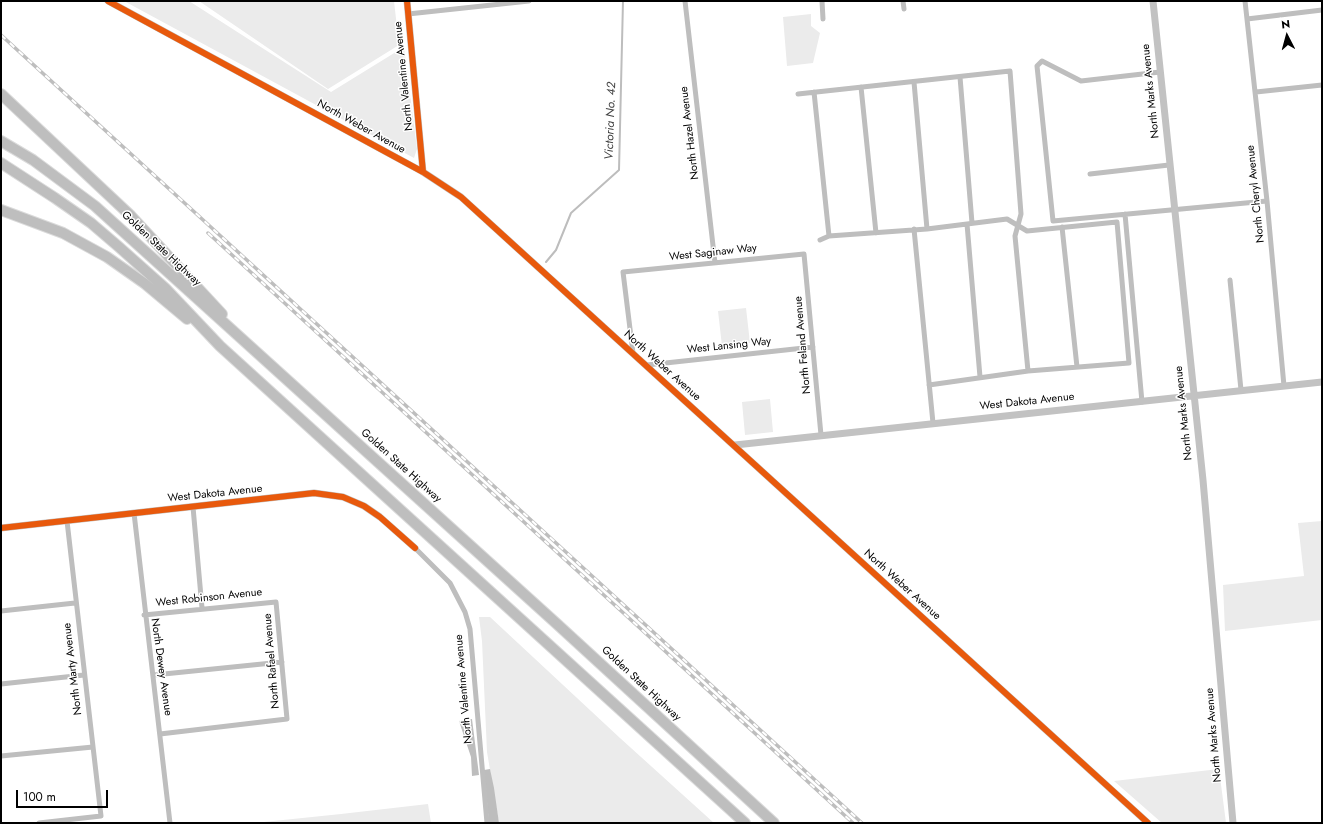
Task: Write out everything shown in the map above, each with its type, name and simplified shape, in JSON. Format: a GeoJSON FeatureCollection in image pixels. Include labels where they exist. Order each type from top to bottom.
{"type":"FeatureCollection","features":[{"type":"Feature","properties":{"kind":"highway"},"geometry":{"type":"LineString","coordinates":[[1,94],[131,216],[218,308],[245,342]]}},
{"type":"Feature","properties":{"kind":"highway","name":"Golden State Highway"},"geometry":{"type":"LineString","coordinates":[[1,140],[51,172],[95,206],[522,592],[774,823]]}},
{"type":"Feature","properties":{"kind":"highway"},"geometry":{"type":"LineString","coordinates":[[1,163],[91,223],[165,288],[220,346]]}},
{"type":"Feature","properties":{"kind":"highway"},"geometry":{"type":"LineString","coordinates":[[1,210],[63,233],[107,257],[144,283],[220,346],[744,823]]}},
{"type":"Feature","properties":{"kind":"main road","name":"North Weber Avenue"},"geometry":{"type":"LineString","coordinates":[[108,1],[450,188],[474,208],[646,366],[735,445],[1148,823]]}},
{"type":"Feature","properties":{"kind":"main road","name":"North Valentine Avenue"},"geometry":{"type":"LineString","coordinates":[[407,1],[423,172]]}},
{"type":"Feature","properties":{"kind":"main road","name":"North Marks Avenue"},"geometry":{"type":"LineString","coordinates":[[1153,1],[1203,485],[1233,823]]}},
{"type":"Feature","properties":{"kind":"main road","name":"West Dakota Avenue"},"geometry":{"type":"LineString","coordinates":[[735,445],[1322,382]]}},
{"type":"Feature","properties":{"kind":"main road","name":"West Dakota Avenue"},"geometry":{"type":"LineString","coordinates":[[1,528],[314,493],[330,494],[350,499],[364,506],[380,517],[415,548]]}},
{"type":"Feature","properties":{"kind":"street"},"geometry":{"type":"LineString","coordinates":[[408,14],[529,1]]}},
{"type":"Feature","properties":{"kind":"street","name":"North Hazel Avenue"},"geometry":{"type":"LineString","coordinates":[[685,1],[715,263]]}},
{"type":"Feature","properties":{"kind":"street"},"geometry":{"type":"LineString","coordinates":[[822,1],[823,19]]}},
{"type":"Feature","properties":{"kind":"street"},"geometry":{"type":"LineString","coordinates":[[903,1],[904,9]]}},
{"type":"Feature","properties":{"kind":"street","name":"North Cheryl Avenue"},"geometry":{"type":"LineString","coordinates":[[1245,1],[1256,92],[1284,386]]}},
{"type":"Feature","properties":{"kind":"street"},"geometry":{"type":"LineString","coordinates":[[1247,19],[1322,10]]}},
{"type":"Feature","properties":{"kind":"street"},"geometry":{"type":"LineString","coordinates":[[1160,72],[1081,81],[1042,62],[1037,66],[1053,221],[1267,201]]}},
{"type":"Feature","properties":{"kind":"street"},"geometry":{"type":"LineString","coordinates":[[798,94],[1010,71],[1021,214],[1015,236],[1028,371]]}},
{"type":"Feature","properties":{"kind":"street"},"geometry":{"type":"LineString","coordinates":[[960,77],[980,377]]}},
{"type":"Feature","properties":{"kind":"street"},"geometry":{"type":"LineString","coordinates":[[914,82],[927,229]]}},
{"type":"Feature","properties":{"kind":"street"},"geometry":{"type":"LineString","coordinates":[[1256,92],[1322,85]]}},
{"type":"Feature","properties":{"kind":"street"},"geometry":{"type":"LineString","coordinates":[[861,87],[876,233]]}},
{"type":"Feature","properties":{"kind":"street"},"geometry":{"type":"LineString","coordinates":[[814,92],[829,236]]}},
{"type":"Feature","properties":{"kind":"street"},"geometry":{"type":"LineString","coordinates":[[1090,174],[1169,165]]}},
{"type":"Feature","properties":{"kind":"street"},"geometry":{"type":"LineString","coordinates":[[1124,214],[1142,402]]}},
{"type":"Feature","properties":{"kind":"street"},"geometry":{"type":"LineString","coordinates":[[820,240],[829,236],[927,229],[1007,219],[1027,231],[1117,222],[1129,363],[1028,371],[929,384]]}},
{"type":"Feature","properties":{"kind":"street"},"geometry":{"type":"LineString","coordinates":[[1062,227],[1077,367]]}},
{"type":"Feature","properties":{"kind":"street"},"geometry":{"type":"LineString","coordinates":[[914,229],[933,423]]}},
{"type":"Feature","properties":{"kind":"street","name":"West Saginaw Way"},"geometry":{"type":"LineString","coordinates":[[633,353],[623,272],[804,254]]}},
{"type":"Feature","properties":{"kind":"street","name":"North Feland Avenue"},"geometry":{"type":"LineString","coordinates":[[804,254],[821,435]]}},
{"type":"Feature","properties":{"kind":"street"},"geometry":{"type":"LineString","coordinates":[[1230,280],[1241,390]]}},
{"type":"Feature","properties":{"kind":"street","name":"West Lansing Way"},"geometry":{"type":"LineString","coordinates":[[646,366],[813,346]]}},
{"type":"Feature","properties":{"kind":"street"},"geometry":{"type":"LineString","coordinates":[[193,507],[202,608]]}},
{"type":"Feature","properties":{"kind":"street","name":"North Dewey Avenue"},"geometry":{"type":"LineString","coordinates":[[134,513],[144,615],[154,675],[170,823]]}},
{"type":"Feature","properties":{"kind":"street","name":"North Marty Avenue"},"geometry":{"type":"LineString","coordinates":[[39,823],[100,816],[68,521]]}},
{"type":"Feature","properties":{"kind":"street","name":"North Valentine Avenue"},"geometry":{"type":"LineString","coordinates":[[415,548],[450,583],[465,612],[470,629],[486,823]]}},
{"type":"Feature","properties":{"kind":"street","name":"West Robinson Avenue"},"geometry":{"type":"LineString","coordinates":[[144,615],[202,608],[276,602]]}},
{"type":"Feature","properties":{"kind":"street","name":"North Rafael Avenue"},"geometry":{"type":"LineString","coordinates":[[160,734],[287,719],[276,602]]}},
{"type":"Feature","properties":{"kind":"street"},"geometry":{"type":"LineString","coordinates":[[1,611],[76,603]]}},
{"type":"Feature","properties":{"kind":"street"},"geometry":{"type":"LineString","coordinates":[[154,675],[282,662]]}},
{"type":"Feature","properties":{"kind":"street"},"geometry":{"type":"LineString","coordinates":[[1,684],[84,675]]}},
{"type":"Feature","properties":{"kind":"street"},"geometry":{"type":"LineString","coordinates":[[1,756],[93,747]]}},
{"type":"Feature","properties":{"kind":"shaded area"},"geometry":{"type":"Polygon","coordinates":[[[124,1],[189,1],[331,92],[404,47],[417,149],[414,158],[124,1]]]}},
{"type":"Feature","properties":{"kind":"shaded area"},"geometry":{"type":"Polygon","coordinates":[[[199,1],[394,1],[399,45],[328,89],[199,1]]]}},
{"type":"Feature","properties":{"kind":"shaded area"},"geometry":{"type":"Polygon","coordinates":[[[811,14],[811,26],[820,33],[813,63],[787,66],[783,17],[811,14]]]}},
{"type":"Feature","properties":{"kind":"shaded area"},"geometry":{"type":"Polygon","coordinates":[[[746,308],[750,343],[722,346],[718,311],[746,308]]]}},
{"type":"Feature","properties":{"kind":"shaded area"},"geometry":{"type":"Polygon","coordinates":[[[770,399],[773,432],[745,435],[742,402],[770,399]]]}},
{"type":"Feature","properties":{"kind":"shaded area"},"geometry":{"type":"Polygon","coordinates":[[[1322,521],[1322,620],[1225,631],[1223,585],[1304,576],[1298,523],[1322,521]]]}},
{"type":"Feature","properties":{"kind":"shaded area"},"geometry":{"type":"Polygon","coordinates":[[[479,617],[490,617],[714,823],[499,823],[487,752],[482,641],[479,617]]]}},
{"type":"Feature","properties":{"kind":"shaded area"},"geometry":{"type":"Polygon","coordinates":[[[472,719],[479,775],[472,776],[471,757],[459,721],[472,719]]]}},
{"type":"Feature","properties":{"kind":"shaded area"},"geometry":{"type":"Polygon","coordinates":[[[490,769],[499,823],[489,823],[484,770],[490,769]]]}},
{"type":"Feature","properties":{"kind":"shaded area"},"geometry":{"type":"Polygon","coordinates":[[[1219,769],[1226,823],[1162,823],[1114,781],[1219,769]]]}},
{"type":"Feature","properties":{"kind":"shaded area"},"geometry":{"type":"Polygon","coordinates":[[[428,804],[431,823],[254,823],[341,814],[428,804]]]}},
{"type":"Feature","properties":{"kind":"waterway","name":"Victoria No. 42"},"geometry":{"type":"LineString","coordinates":[[546,262],[556,250],[571,213],[619,170],[623,1]]}},
{"type":"Feature","properties":{"kind":"railway"},"geometry":{"type":"LineString","coordinates":[[1,35],[862,823]]}},
{"type":"Feature","properties":{"kind":"railway"},"geometry":{"type":"LineString","coordinates":[[208,233],[853,823]]}},
{"type":"Feature","properties":{"kind":"cycle path"},"geometry":{"type":"LineString","coordinates":[[108,1],[423,172],[461,197],[1148,823]]}},
{"type":"Feature","properties":{"kind":"cycle path"},"geometry":{"type":"LineString","coordinates":[[407,1],[423,172]]}},
{"type":"Feature","properties":{"kind":"cycle path"},"geometry":{"type":"LineString","coordinates":[[1,528],[314,493],[343,497],[364,506],[380,517],[415,548]]}}]}
